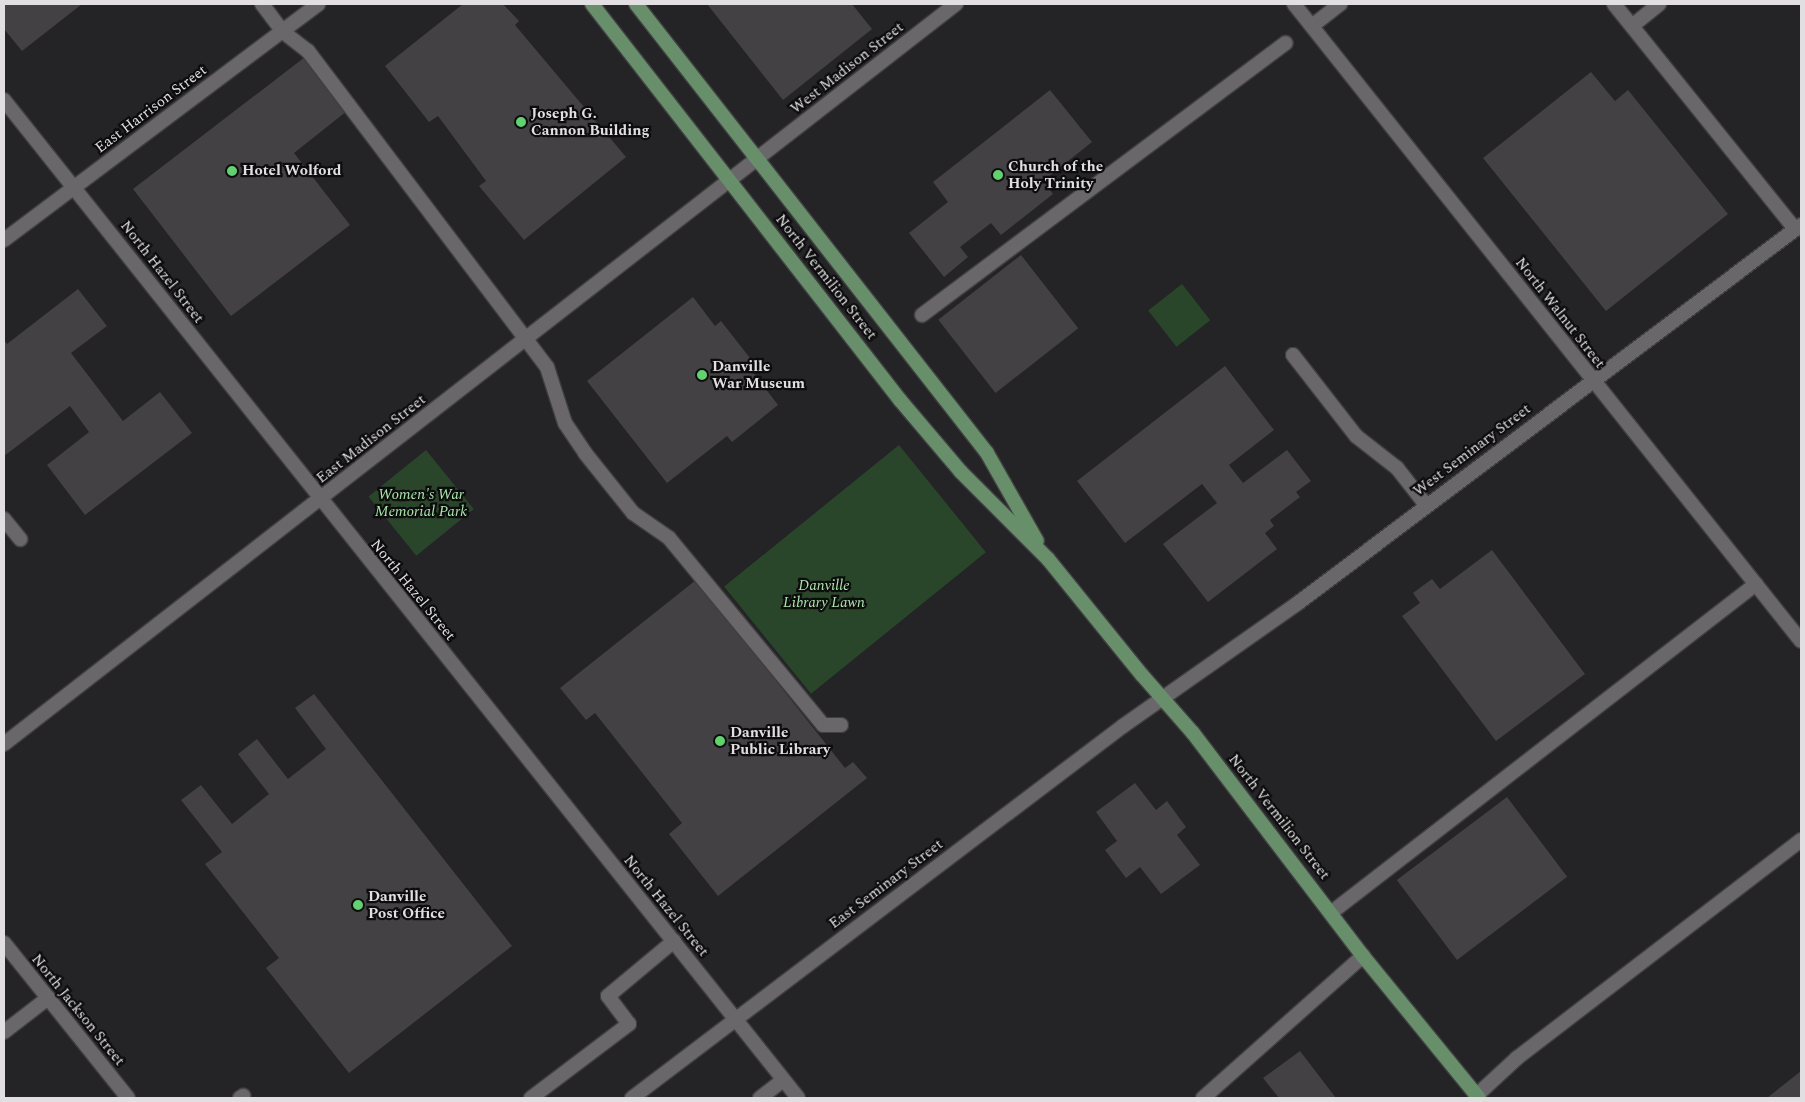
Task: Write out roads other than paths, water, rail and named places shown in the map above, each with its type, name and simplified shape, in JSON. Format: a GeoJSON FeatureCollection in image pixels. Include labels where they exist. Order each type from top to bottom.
{"type":"FeatureCollection","features":[{"type":"Feature","properties":{"kind":"main road","name":"North Vermilion Street"},"geometry":{"type":"LineString","coordinates":[[592,4],[900,400],[962,472],[1048,558],[1163,700],[1193,733],[1332,912],[1363,956],[1478,1097]]}},
{"type":"Feature","properties":{"kind":"main road","name":"North Vermilion Street"},"geometry":{"type":"LineString","coordinates":[[636,4],[987,453],[1048,558]]}},
{"type":"Feature","properties":{"kind":"street"},"geometry":{"type":"LineString","coordinates":[[262,4],[282,31],[308,51],[526,339],[547,368],[565,422],[634,513],[669,538],[823,725],[841,725]]}},
{"type":"Feature","properties":{"kind":"street","name":"East Harrison Street"},"geometry":{"type":"LineString","coordinates":[[4,240],[318,4]]}},
{"type":"Feature","properties":{"kind":"street","name":"West Madison Street"},"geometry":{"type":"LineString","coordinates":[[758,158],[956,4]]}},
{"type":"Feature","properties":{"kind":"street","name":"North Walnut Street"},"geometry":{"type":"LineString","coordinates":[[1294,4],[1801,641]]}},
{"type":"Feature","properties":{"kind":"street"},"geometry":{"type":"LineString","coordinates":[[1312,26],[1340,4]]}},
{"type":"Feature","properties":{"kind":"street"},"geometry":{"type":"LineString","coordinates":[[1614,4],[1798,227]]}},
{"type":"Feature","properties":{"kind":"street"},"geometry":{"type":"LineString","coordinates":[[1632,26],[1659,4]]}},
{"type":"Feature","properties":{"kind":"street"},"geometry":{"type":"LineString","coordinates":[[922,316],[1286,42]]}},
{"type":"Feature","properties":{"kind":"street","name":"North Hazel Street"},"geometry":{"type":"LineString","coordinates":[[4,100],[74,186],[320,500],[798,1098]]}},
{"type":"Feature","properties":{"kind":"street","name":"East Madison Street"},"geometry":{"type":"LineString","coordinates":[[4,744],[758,158]]}},
{"type":"Feature","properties":{"kind":"street","name":"West Seminary Street"},"geometry":{"type":"LineString","coordinates":[[1163,700],[1298,603],[1426,504],[1798,227]]}},
{"type":"Feature","properties":{"kind":"street"},"geometry":{"type":"LineString","coordinates":[[1293,355],[1356,436],[1397,468],[1426,504]]}},
{"type":"Feature","properties":{"kind":"street"},"geometry":{"type":"LineString","coordinates":[[4,518],[20,539]]}},
{"type":"Feature","properties":{"kind":"street"},"geometry":{"type":"LineString","coordinates":[[1332,912],[1756,584]]}},
{"type":"Feature","properties":{"kind":"street","name":"East Seminary Street"},"geometry":{"type":"LineString","coordinates":[[632,1098],[952,854],[1123,726],[1163,700]]}},
{"type":"Feature","properties":{"kind":"street"},"geometry":{"type":"LineString","coordinates":[[1478,1097],[1517,1058],[1801,840]]}},
{"type":"Feature","properties":{"kind":"street"},"geometry":{"type":"LineString","coordinates":[[531,1098],[629,1024],[608,996],[674,941]]}},
{"type":"Feature","properties":{"kind":"street","name":"North Jackson Street"},"geometry":{"type":"LineString","coordinates":[[4,943],[128,1098]]}},
{"type":"Feature","properties":{"kind":"street"},"geometry":{"type":"LineString","coordinates":[[1203,1098],[1363,956]]}},
{"type":"Feature","properties":{"kind":"street"},"geometry":{"type":"LineString","coordinates":[[4,1032],[48,998]]}},
{"type":"Feature","properties":{"kind":"street"},"geometry":{"type":"LineString","coordinates":[[760,1098],[784,1080]]}},
{"type":"Feature","properties":{"kind":"place","name":"Joseph G. Cannon Building"},"geometry":{"type":"Point","coordinates":[521,122]}},
{"type":"Feature","properties":{"kind":"place","name":"Hotel Wolford"},"geometry":{"type":"Point","coordinates":[232,171]}},
{"type":"Feature","properties":{"kind":"place","name":"Church of the Holy Trinity"},"geometry":{"type":"Point","coordinates":[998,175]}},
{"type":"Feature","properties":{"kind":"place","name":"Danville War Museum"},"geometry":{"type":"Point","coordinates":[702,375]}},
{"type":"Feature","properties":{"kind":"place","name":"Danville Public Library"},"geometry":{"type":"Point","coordinates":[720,741]}},
{"type":"Feature","properties":{"kind":"place","name":"Danville Post Office"},"geometry":{"type":"Point","coordinates":[358,905]}},
{"type":"Feature","properties":{"kind":"park label","name":"Women's War Memorial Park"},"geometry":{"type":"Point","coordinates":[421,502]}},
{"type":"Feature","properties":{"kind":"park label","name":"Danville Library Lawn"},"geometry":{"type":"Point","coordinates":[824,594]}}]}
